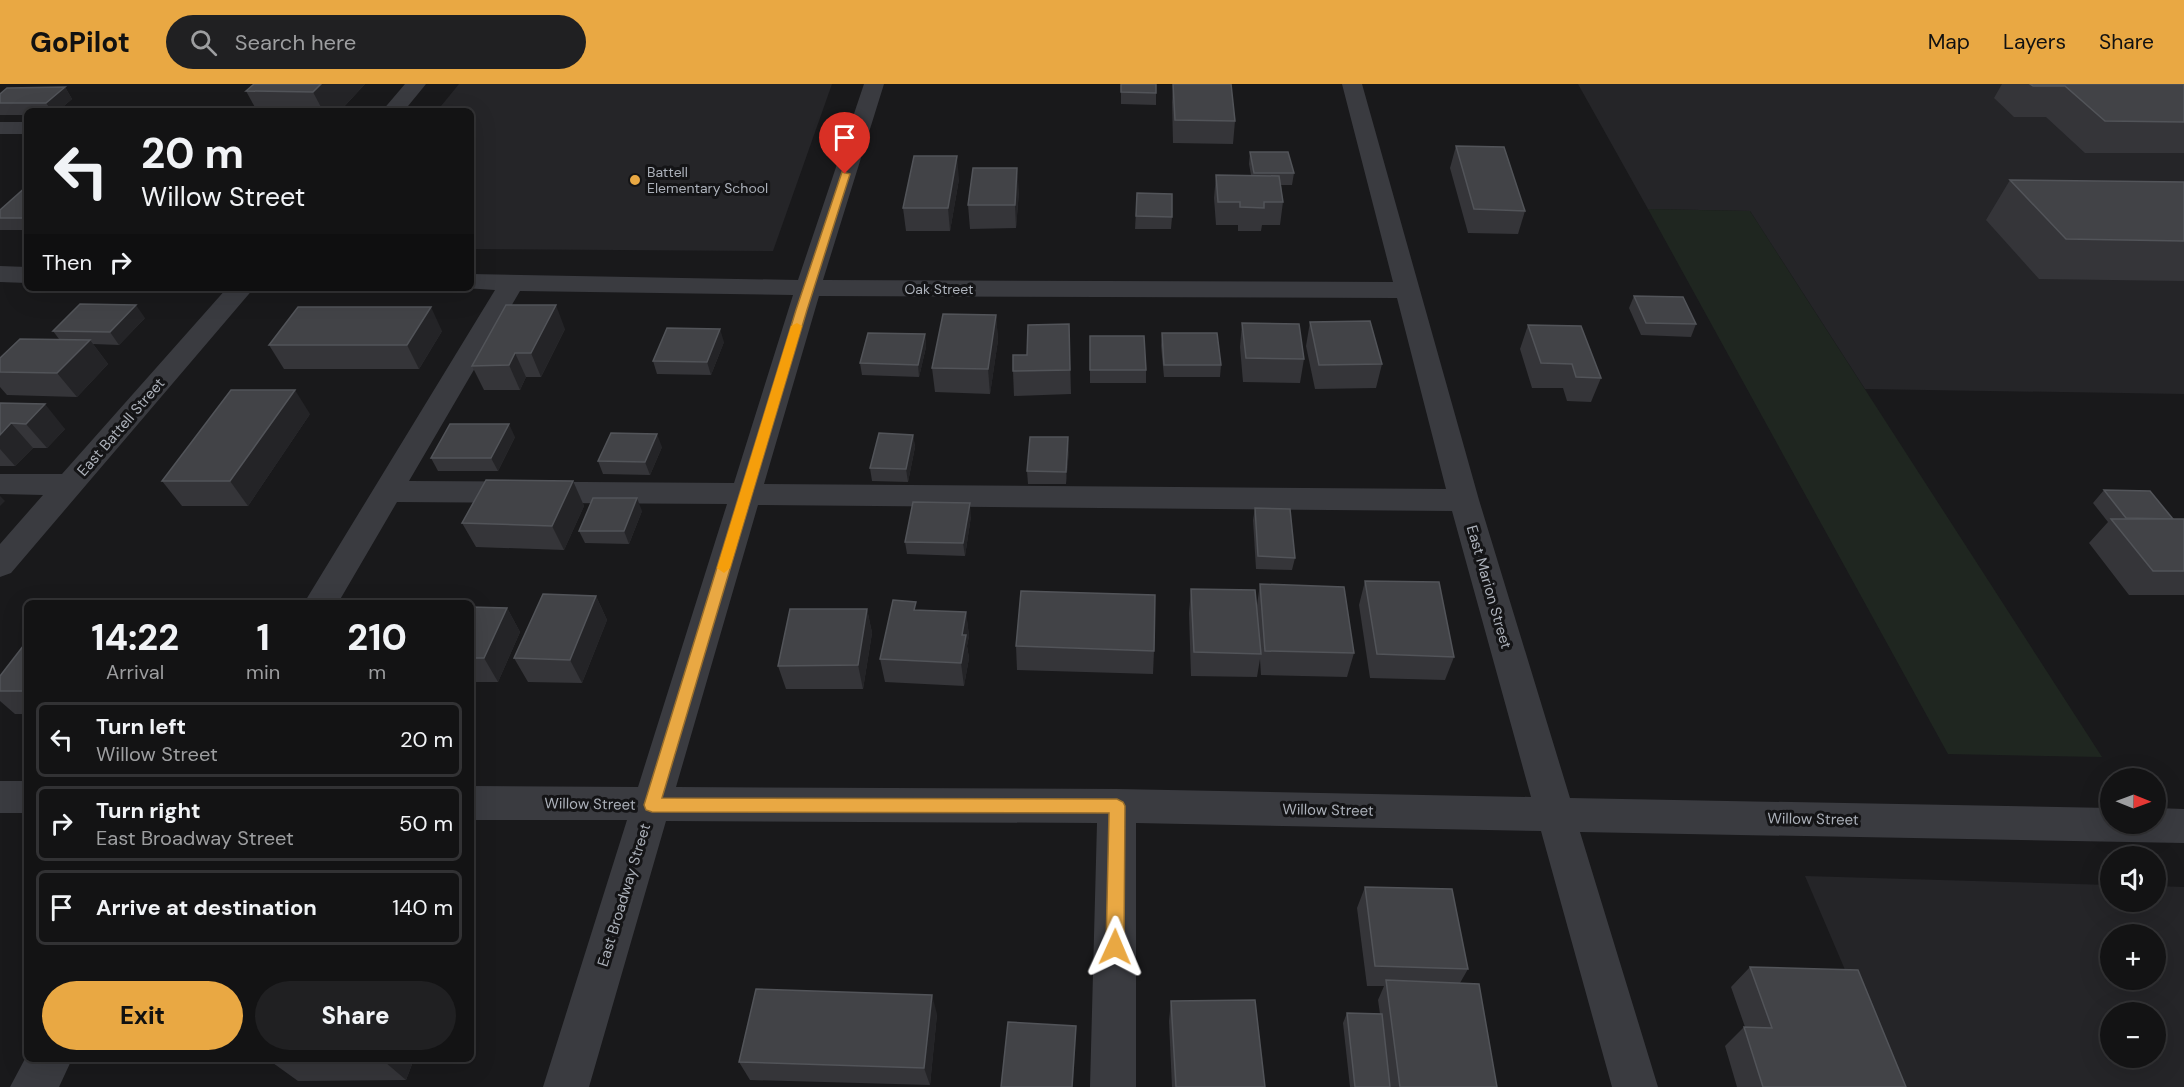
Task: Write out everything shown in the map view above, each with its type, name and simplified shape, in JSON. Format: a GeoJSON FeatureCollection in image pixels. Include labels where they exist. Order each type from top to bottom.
{"type":"FeatureCollection","features":[{"type":"Feature","properties":{"kind":"street"},"geometry":{"type":"LineString","coordinates":[[396,108],[416,84]]}},
{"type":"Feature","properties":{"kind":"street","name":"East Broadway Street"},"geometry":{"type":"LineString","coordinates":[[566,1087],[808,288],[874,84]]}},
{"type":"Feature","properties":{"kind":"street","name":"East Marion Street"},"geometry":{"type":"LineString","coordinates":[[1352,84],[1464,500],[1635,1087]]}},
{"type":"Feature","properties":{"kind":"street"},"geometry":{"type":"LineString","coordinates":[[0,128],[24,128]]}},
{"type":"Feature","properties":{"kind":"street"},"geometry":{"type":"LineString","coordinates":[[0,274],[24,275]]}},
{"type":"Feature","properties":{"kind":"street","name":"Oak Street"},"geometry":{"type":"LineString","coordinates":[[474,282],[808,288],[1408,290]]}},
{"type":"Feature","properties":{"kind":"street"},"geometry":{"type":"LineString","coordinates":[[323,600],[512,283]]}},
{"type":"Feature","properties":{"kind":"street","name":"East Battell Street"},"geometry":{"type":"LineString","coordinates":[[0,565],[238,291]]}},
{"type":"Feature","properties":{"kind":"street"},"geometry":{"type":"LineString","coordinates":[[0,484],[70,485]]}},
{"type":"Feature","properties":{"kind":"street"},"geometry":{"type":"LineString","coordinates":[[388,491],[1464,500]]}},
{"type":"Feature","properties":{"kind":"street"},"geometry":{"type":"LineString","coordinates":[[0,797],[24,797]]}},
{"type":"Feature","properties":{"kind":"street","name":"Willow Street"},"geometry":{"type":"LineString","coordinates":[[474,803],[1117,806],[2184,826]]}},
{"type":"Feature","properties":{"kind":"street"},"geometry":{"type":"LineString","coordinates":[[1113,1087],[1117,806]]}},
{"type":"Feature","properties":{"kind":"street"},"geometry":{"type":"LineString","coordinates":[[33,1087],[48,1062]]}},
{"type":"Feature","properties":{"kind":"shaded area","name":"Battell Elementary School"},"geometry":{"type":"Polygon","coordinates":[[[459,84],[832,84],[773,251],[474,249],[474,108],[439,108],[459,84]]]}},
{"type":"Feature","properties":{"kind":"shaded area"},"geometry":{"type":"Polygon","coordinates":[[[1578,84],[2184,84],[2184,394],[1865,389],[1750,211],[1648,209],[1578,84]]]}},
{"type":"Feature","properties":{"kind":"shaded area"},"geometry":{"type":"Polygon","coordinates":[[[1648,209],[1750,211],[2102,757],[1948,754],[1648,209]]]}},
{"type":"Feature","properties":{"kind":"shaded area"},"geometry":{"type":"Polygon","coordinates":[[[1805,876],[2100,885],[2100,912],[2166,912],[2166,886],[2184,887],[2184,1087],[1895,1087],[1805,876]]]}},
{"type":"Feature","properties":{"kind":"building"},"geometry":{"type":"Polygon","coordinates":[[[254,84],[321,84],[313,92],[246,91],[254,84]]]}},
{"type":"Feature","properties":{"kind":"building"},"geometry":{"type":"Polygon","coordinates":[[[1121,84],[1156,84],[1156,93],[1121,92],[1121,84]]]}},
{"type":"Feature","properties":{"kind":"building"},"geometry":{"type":"Polygon","coordinates":[[[1173,84],[1231,84],[1235,121],[1175,120],[1173,84]]]}},
{"type":"Feature","properties":{"kind":"building"},"geometry":{"type":"Polygon","coordinates":[[[2030,84],[2184,84],[2184,122],[2105,121],[2065,86],[2033,86],[2030,84]]]}},
{"type":"Feature","properties":{"kind":"building"},"geometry":{"type":"Polygon","coordinates":[[[65,87],[46,103],[0,103],[0,94],[7,88],[65,87]]]}},
{"type":"Feature","properties":{"kind":"building"},"geometry":{"type":"Polygon","coordinates":[[[1456,146],[1504,147],[1525,211],[1474,209],[1456,146]]]}},
{"type":"Feature","properties":{"kind":"building"},"geometry":{"type":"Polygon","coordinates":[[[1250,152],[1288,152],[1294,173],[1254,173],[1250,152]]]}},
{"type":"Feature","properties":{"kind":"building"},"geometry":{"type":"Polygon","coordinates":[[[914,156],[957,156],[948,208],[903,208],[914,156]]]}},
{"type":"Feature","properties":{"kind":"building"},"geometry":{"type":"Polygon","coordinates":[[[973,168],[1017,168],[1015,205],[968,205],[973,168]]]}},
{"type":"Feature","properties":{"kind":"building"},"geometry":{"type":"Polygon","coordinates":[[[1216,175],[1279,176],[1283,202],[1264,202],[1264,208],[1240,207],[1240,202],[1218,202],[1216,175]]]}},
{"type":"Feature","properties":{"kind":"building"},"geometry":{"type":"Polygon","coordinates":[[[2010,180],[2184,182],[2184,241],[2066,239],[2010,180]]]}},
{"type":"Feature","properties":{"kind":"building"},"geometry":{"type":"Polygon","coordinates":[[[24,189],[24,218],[0,218],[0,210],[24,189]]]}},
{"type":"Feature","properties":{"kind":"building"},"geometry":{"type":"Polygon","coordinates":[[[1137,193],[1172,194],[1172,217],[1136,216],[1137,193]]]}},
{"type":"Feature","properties":{"kind":"building"},"geometry":{"type":"Polygon","coordinates":[[[1634,296],[1683,297],[1696,324],[1646,323],[1634,296]]]}},
{"type":"Feature","properties":{"kind":"building"},"geometry":{"type":"Polygon","coordinates":[[[80,304],[136,305],[110,332],[53,331],[80,304]]]}},
{"type":"Feature","properties":{"kind":"building"},"geometry":{"type":"Polygon","coordinates":[[[506,305],[556,305],[531,353],[515,353],[509,365],[472,366],[506,305]]]}},
{"type":"Feature","properties":{"kind":"building"},"geometry":{"type":"Polygon","coordinates":[[[298,307],[431,307],[407,345],[269,345],[298,307]]]}},
{"type":"Feature","properties":{"kind":"building"},"geometry":{"type":"Polygon","coordinates":[[[943,314],[996,315],[988,369],[932,368],[943,314]]]}},
{"type":"Feature","properties":{"kind":"building"},"geometry":{"type":"Polygon","coordinates":[[[1370,321],[1382,364],[1319,365],[1310,322],[1370,321]]]}},
{"type":"Feature","properties":{"kind":"building"},"geometry":{"type":"Polygon","coordinates":[[[1242,323],[1299,324],[1304,359],[1246,358],[1242,323]]]}},
{"type":"Feature","properties":{"kind":"building"},"geometry":{"type":"Polygon","coordinates":[[[1069,324],[1070,370],[1013,371],[1013,355],[1027,355],[1028,325],[1069,324]]]}},
{"type":"Feature","properties":{"kind":"building"},"geometry":{"type":"Polygon","coordinates":[[[1528,325],[1581,326],[1601,378],[1576,377],[1572,364],[1541,363],[1528,325]]]}},
{"type":"Feature","properties":{"kind":"building"},"geometry":{"type":"Polygon","coordinates":[[[667,328],[720,329],[707,362],[653,361],[667,328]]]}},
{"type":"Feature","properties":{"kind":"building"},"geometry":{"type":"Polygon","coordinates":[[[868,333],[925,334],[918,365],[860,363],[868,333]]]}},
{"type":"Feature","properties":{"kind":"building"},"geometry":{"type":"Polygon","coordinates":[[[1162,333],[1217,333],[1221,365],[1164,365],[1162,333]]]}},
{"type":"Feature","properties":{"kind":"building"},"geometry":{"type":"Polygon","coordinates":[[[1090,336],[1144,336],[1146,370],[1090,370],[1090,336]]]}},
{"type":"Feature","properties":{"kind":"building"},"geometry":{"type":"Polygon","coordinates":[[[20,339],[90,340],[57,373],[0,372],[0,358],[20,339]]]}},
{"type":"Feature","properties":{"kind":"building"},"geometry":{"type":"Polygon","coordinates":[[[231,390],[295,390],[230,481],[162,481],[231,390]]]}},
{"type":"Feature","properties":{"kind":"building"},"geometry":{"type":"Polygon","coordinates":[[[0,403],[45,404],[26,424],[11,423],[0,435],[0,403]]]}},
{"type":"Feature","properties":{"kind":"building"},"geometry":{"type":"Polygon","coordinates":[[[450,424],[509,424],[491,458],[431,458],[450,424]]]}},
{"type":"Feature","properties":{"kind":"building"},"geometry":{"type":"Polygon","coordinates":[[[611,433],[657,434],[645,462],[598,461],[611,433]]]}},
{"type":"Feature","properties":{"kind":"building"},"geometry":{"type":"Polygon","coordinates":[[[879,433],[913,435],[906,469],[870,468],[879,433]]]}},
{"type":"Feature","properties":{"kind":"building"},"geometry":{"type":"Polygon","coordinates":[[[1030,437],[1068,437],[1066,472],[1027,471],[1030,437]]]}},
{"type":"Feature","properties":{"kind":"building"},"geometry":{"type":"Polygon","coordinates":[[[486,480],[573,481],[552,526],[462,523],[486,480]]]}},
{"type":"Feature","properties":{"kind":"building"},"geometry":{"type":"Polygon","coordinates":[[[2104,490],[2150,491],[2173,519],[2126,518],[2104,490]]]}},
{"type":"Feature","properties":{"kind":"building"},"geometry":{"type":"Polygon","coordinates":[[[593,498],[637,498],[624,531],[579,531],[593,498]]]}},
{"type":"Feature","properties":{"kind":"building"},"geometry":{"type":"Polygon","coordinates":[[[913,502],[970,503],[963,543],[905,542],[913,502]]]}},
{"type":"Feature","properties":{"kind":"building"},"geometry":{"type":"Polygon","coordinates":[[[1255,508],[1290,509],[1295,558],[1258,556],[1255,508]]]}},
{"type":"Feature","properties":{"kind":"building"},"geometry":{"type":"Polygon","coordinates":[[[2111,519],[2184,519],[2184,571],[2153,571],[2111,519]]]}},
{"type":"Feature","properties":{"kind":"building"},"geometry":{"type":"Polygon","coordinates":[[[1365,581],[1439,582],[1454,657],[1377,654],[1365,581]]]}},
{"type":"Feature","properties":{"kind":"building"},"geometry":{"type":"Polygon","coordinates":[[[1260,584],[1344,587],[1354,653],[1265,651],[1260,584]]]}},
{"type":"Feature","properties":{"kind":"building"},"geometry":{"type":"Polygon","coordinates":[[[1191,589],[1255,590],[1261,654],[1194,652],[1191,589]]]}},
{"type":"Feature","properties":{"kind":"building"},"geometry":{"type":"Polygon","coordinates":[[[1021,591],[1155,595],[1154,651],[1016,646],[1021,591]]]}},
{"type":"Feature","properties":{"kind":"building"},"geometry":{"type":"Polygon","coordinates":[[[543,594],[596,596],[570,660],[514,658],[543,594]]]}},
{"type":"Feature","properties":{"kind":"building"},"geometry":{"type":"Polygon","coordinates":[[[893,600],[916,602],[914,610],[966,612],[962,635],[966,635],[961,663],[880,659],[893,600]]]}},
{"type":"Feature","properties":{"kind":"building"},"geometry":{"type":"Polygon","coordinates":[[[474,607],[507,608],[484,658],[474,658],[474,607]]]}},
{"type":"Feature","properties":{"kind":"building"},"geometry":{"type":"Polygon","coordinates":[[[790,609],[867,609],[858,665],[778,666],[790,609]]]}},
{"type":"Feature","properties":{"kind":"building"},"geometry":{"type":"Polygon","coordinates":[[[24,645],[24,691],[0,691],[0,676],[24,645]]]}},
{"type":"Feature","properties":{"kind":"building"},"geometry":{"type":"Polygon","coordinates":[[[1365,887],[1452,889],[1468,969],[1375,966],[1365,887]]]}},
{"type":"Feature","properties":{"kind":"building"},"geometry":{"type":"Polygon","coordinates":[[[1750,967],[1858,970],[1906,1087],[1763,1087],[1744,1027],[1772,1028],[1750,967]]]}},
{"type":"Feature","properties":{"kind":"building"},"geometry":{"type":"Polygon","coordinates":[[[1386,980],[1479,984],[1497,1087],[1400,1087],[1386,980]]]}},
{"type":"Feature","properties":{"kind":"building"},"geometry":{"type":"Polygon","coordinates":[[[756,989],[932,995],[924,1068],[739,1062],[756,989]]]}},
{"type":"Feature","properties":{"kind":"building"},"geometry":{"type":"Polygon","coordinates":[[[1255,1000],[1265,1087],[1176,1087],[1171,1001],[1255,1000]]]}},
{"type":"Feature","properties":{"kind":"building"},"geometry":{"type":"Polygon","coordinates":[[[1347,1013],[1382,1014],[1390,1087],[1355,1087],[1347,1013]]]}},
{"type":"Feature","properties":{"kind":"building"},"geometry":{"type":"Polygon","coordinates":[[[1008,1022],[1076,1026],[1072,1087],[1001,1087],[1008,1022]]]}},
{"type":"Feature","properties":{"kind":"building"},"geometry":{"type":"Polygon","coordinates":[[[274,1062],[385,1062],[273,1063],[274,1062]]]}},
{"type":"Feature","properties":{"kind":"slow traffic"},"geometry":{"type":"LineString","coordinates":[[724,568],[797,326]]}},
{"type":"Feature","properties":{"kind":"place","name":"Battell Elementary School"},"geometry":{"type":"Point","coordinates":[635,180]}},
{"type":"Feature","properties":{"kind":"route"},"geometry":{"type":"LineString","coordinates":[[845,174],[801,310],[652,805],[1117,806],[1115,947]]}}]}
